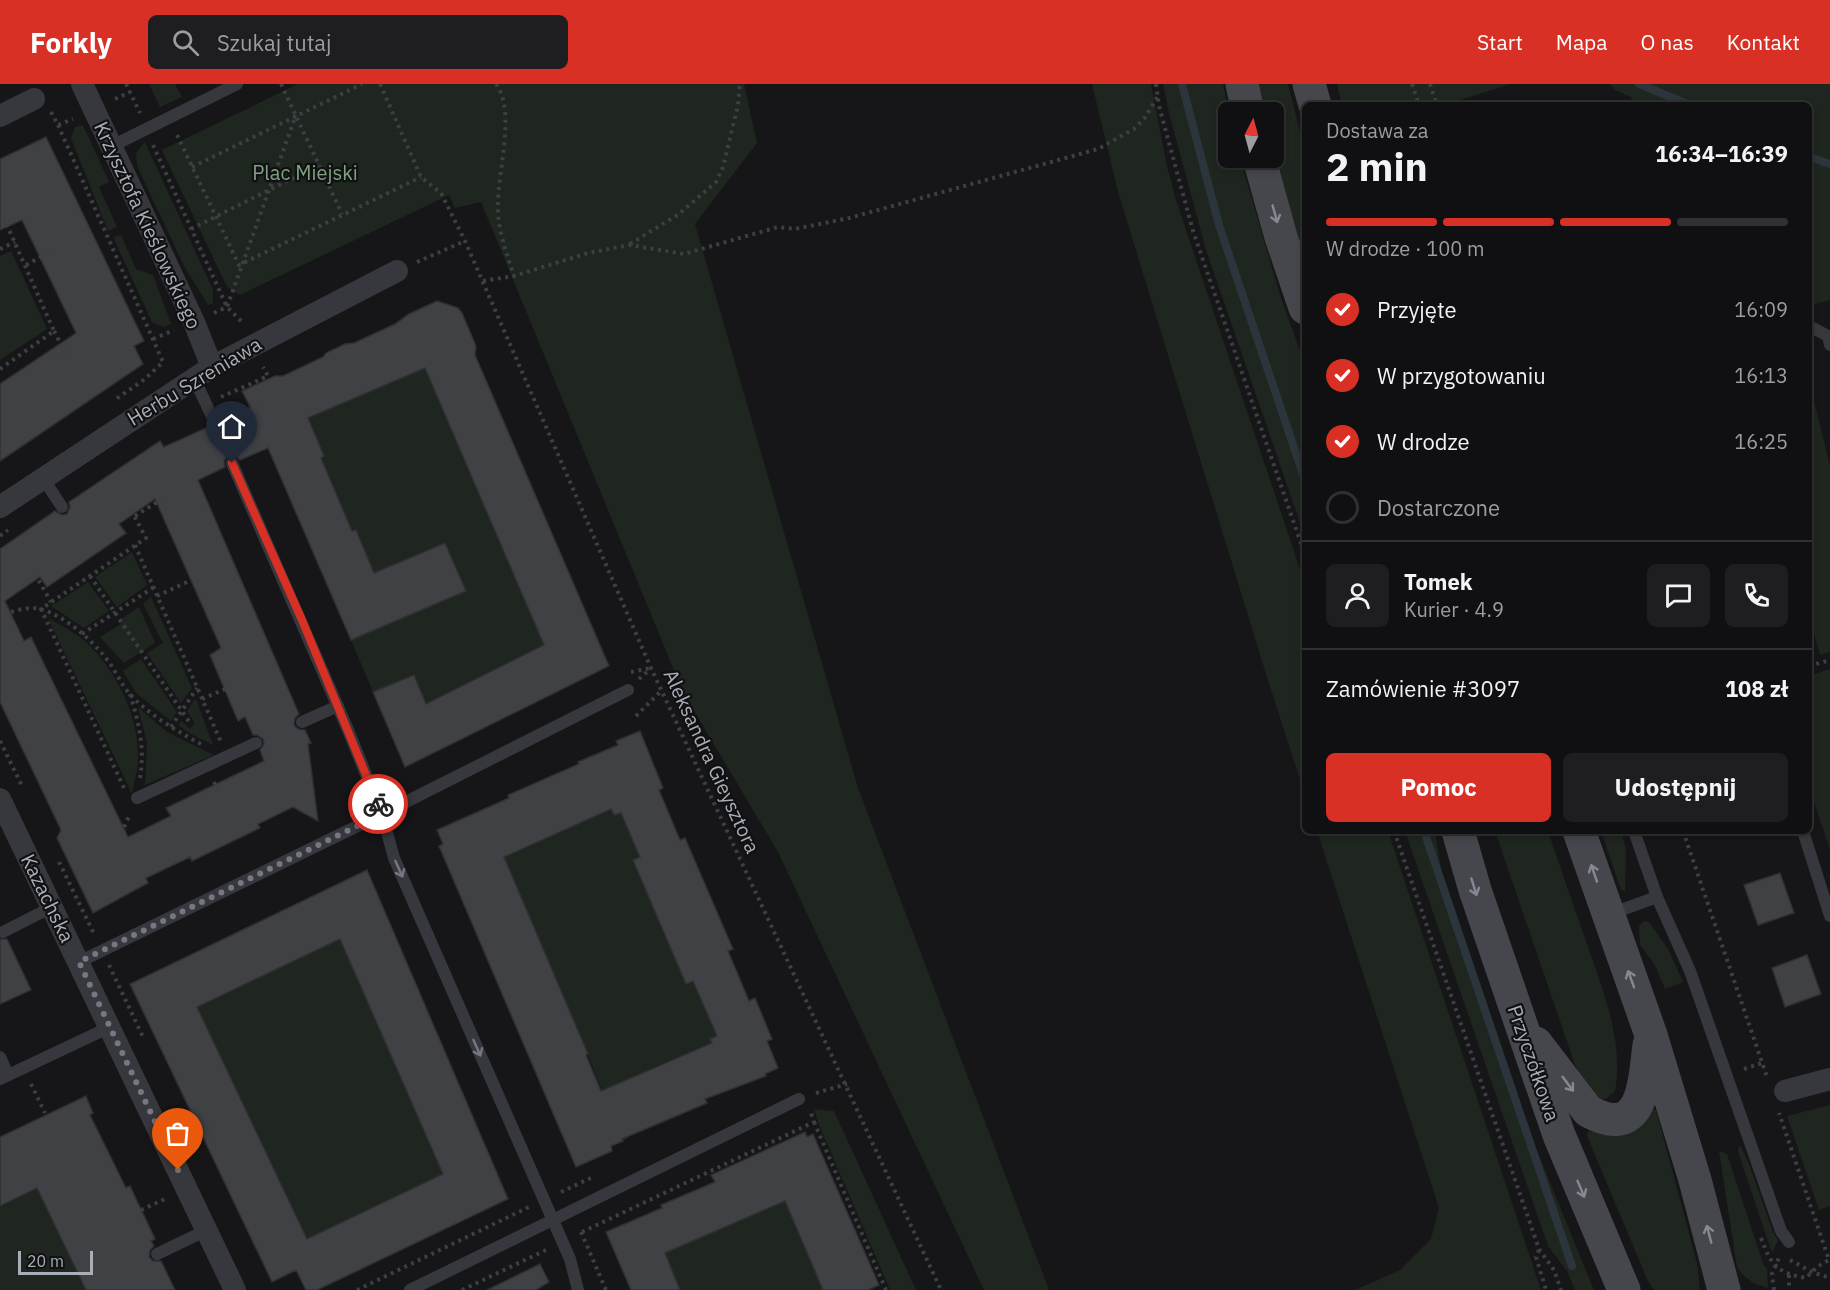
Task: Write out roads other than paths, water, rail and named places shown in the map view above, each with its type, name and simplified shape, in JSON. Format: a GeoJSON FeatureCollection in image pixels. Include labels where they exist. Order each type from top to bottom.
{"type":"FeatureCollection","features":[{"type":"Feature","properties":{"kind":"main road"},"geometry":{"type":"LineString","coordinates":[[1242,84],[1246,102]]}},
{"type":"Feature","properties":{"kind":"main road"},"geometry":{"type":"LineString","coordinates":[[1309,84],[1314,102]]}},
{"type":"Feature","properties":{"kind":"main road"},"geometry":{"type":"LineString","coordinates":[[1262,168],[1281,237],[1302,299]]}},
{"type":"Feature","properties":{"kind":"main road","name":"Przyczółkowa"},"geometry":{"type":"LineString","coordinates":[[1459,834],[1475,891],[1559,1135],[1624,1290]]}},
{"type":"Feature","properties":{"kind":"main road"},"geometry":{"type":"LineString","coordinates":[[1581,834],[1651,1035],[1695,1180],[1724,1290]]}},
{"type":"Feature","properties":{"kind":"main road"},"geometry":{"type":"LineString","coordinates":[[1519,1021],[1588,1111],[1600,1118],[1611,1120],[1629,1114],[1638,1106],[1642,1095],[1651,1035]]}},
{"type":"Feature","properties":{"kind":"street","name":"Krzysztofa Kieślowskiego"},"geometry":{"type":"LineString","coordinates":[[82,84],[194,322],[203,372]]}},
{"type":"Feature","properties":{"kind":"street"},"geometry":{"type":"LineString","coordinates":[[0,116],[34,99]]}},
{"type":"Feature","properties":{"kind":"street","name":"Herbu Szreniawa"},"geometry":{"type":"LineString","coordinates":[[0,507],[203,372],[397,271]]}},
{"type":"Feature","properties":{"kind":"street","name":"Kazachska"},"geometry":{"type":"LineString","coordinates":[[0,799],[236,1290]]}},
{"type":"Feature","properties":{"kind":"street"},"geometry":{"type":"LineString","coordinates":[[1777,1094],[1830,1079]]}},
{"type":"Feature","properties":{"kind":"lane"},"geometry":{"type":"LineString","coordinates":[[112,146],[237,84]]}},
{"type":"Feature","properties":{"kind":"lane"},"geometry":{"type":"LineString","coordinates":[[1812,328],[1828,336],[1830,345]]}},
{"type":"Feature","properties":{"kind":"lane"},"geometry":{"type":"LineString","coordinates":[[203,372],[215,423]]}},
{"type":"Feature","properties":{"kind":"lane"},"geometry":{"type":"LineString","coordinates":[[232,463],[338,706],[382,814],[394,858],[570,1258],[578,1290]]}},
{"type":"Feature","properties":{"kind":"lane"},"geometry":{"type":"LineString","coordinates":[[43,478],[62,507]]}},
{"type":"Feature","properties":{"kind":"lane"},"geometry":{"type":"LineString","coordinates":[[79,962],[382,814],[628,690]]}},
{"type":"Feature","properties":{"kind":"lane"},"geometry":{"type":"LineString","coordinates":[[302,722],[338,706]]}},
{"type":"Feature","properties":{"kind":"lane"},"geometry":{"type":"LineString","coordinates":[[135,802],[256,743]]}},
{"type":"Feature","properties":{"kind":"lane"},"geometry":{"type":"LineString","coordinates":[[1635,834],[1657,897],[1690,971],[1781,1232],[1789,1242]]}},
{"type":"Feature","properties":{"kind":"lane"},"geometry":{"type":"LineString","coordinates":[[1804,834],[1827,897],[1830,915]]}},
{"type":"Feature","properties":{"kind":"lane"},"geometry":{"type":"LineString","coordinates":[[1608,915],[1657,897]]}},
{"type":"Feature","properties":{"kind":"lane"},"geometry":{"type":"LineString","coordinates":[[3,932],[52,908]]}},
{"type":"Feature","properties":{"kind":"lane"},"geometry":{"type":"LineString","coordinates":[[0,1057],[4,1077],[110,1027]]}},
{"type":"Feature","properties":{"kind":"lane"},"geometry":{"type":"LineString","coordinates":[[410,1290],[803,1097]]}},
{"type":"Feature","properties":{"kind":"lane"},"geometry":{"type":"LineString","coordinates":[[157,1254],[207,1230]]}},
{"type":"Feature","properties":{"kind":"waterway"},"geometry":{"type":"LineString","coordinates":[[1182,84],[1219,225],[1302,471]]}},
{"type":"Feature","properties":{"kind":"waterway"},"geometry":{"type":"LineString","coordinates":[[1639,84],[1683,102]]}},
{"type":"Feature","properties":{"kind":"waterway"},"geometry":{"type":"LineString","coordinates":[[1812,158],[1830,164]]}},
{"type":"Feature","properties":{"kind":"waterway"},"geometry":{"type":"LineString","coordinates":[[1425,834],[1572,1266]]}},
{"type":"Feature","properties":{"kind":"park label","name":"Plac Miejski"},"geometry":{"type":"Point","coordinates":[305,172]}}]}
